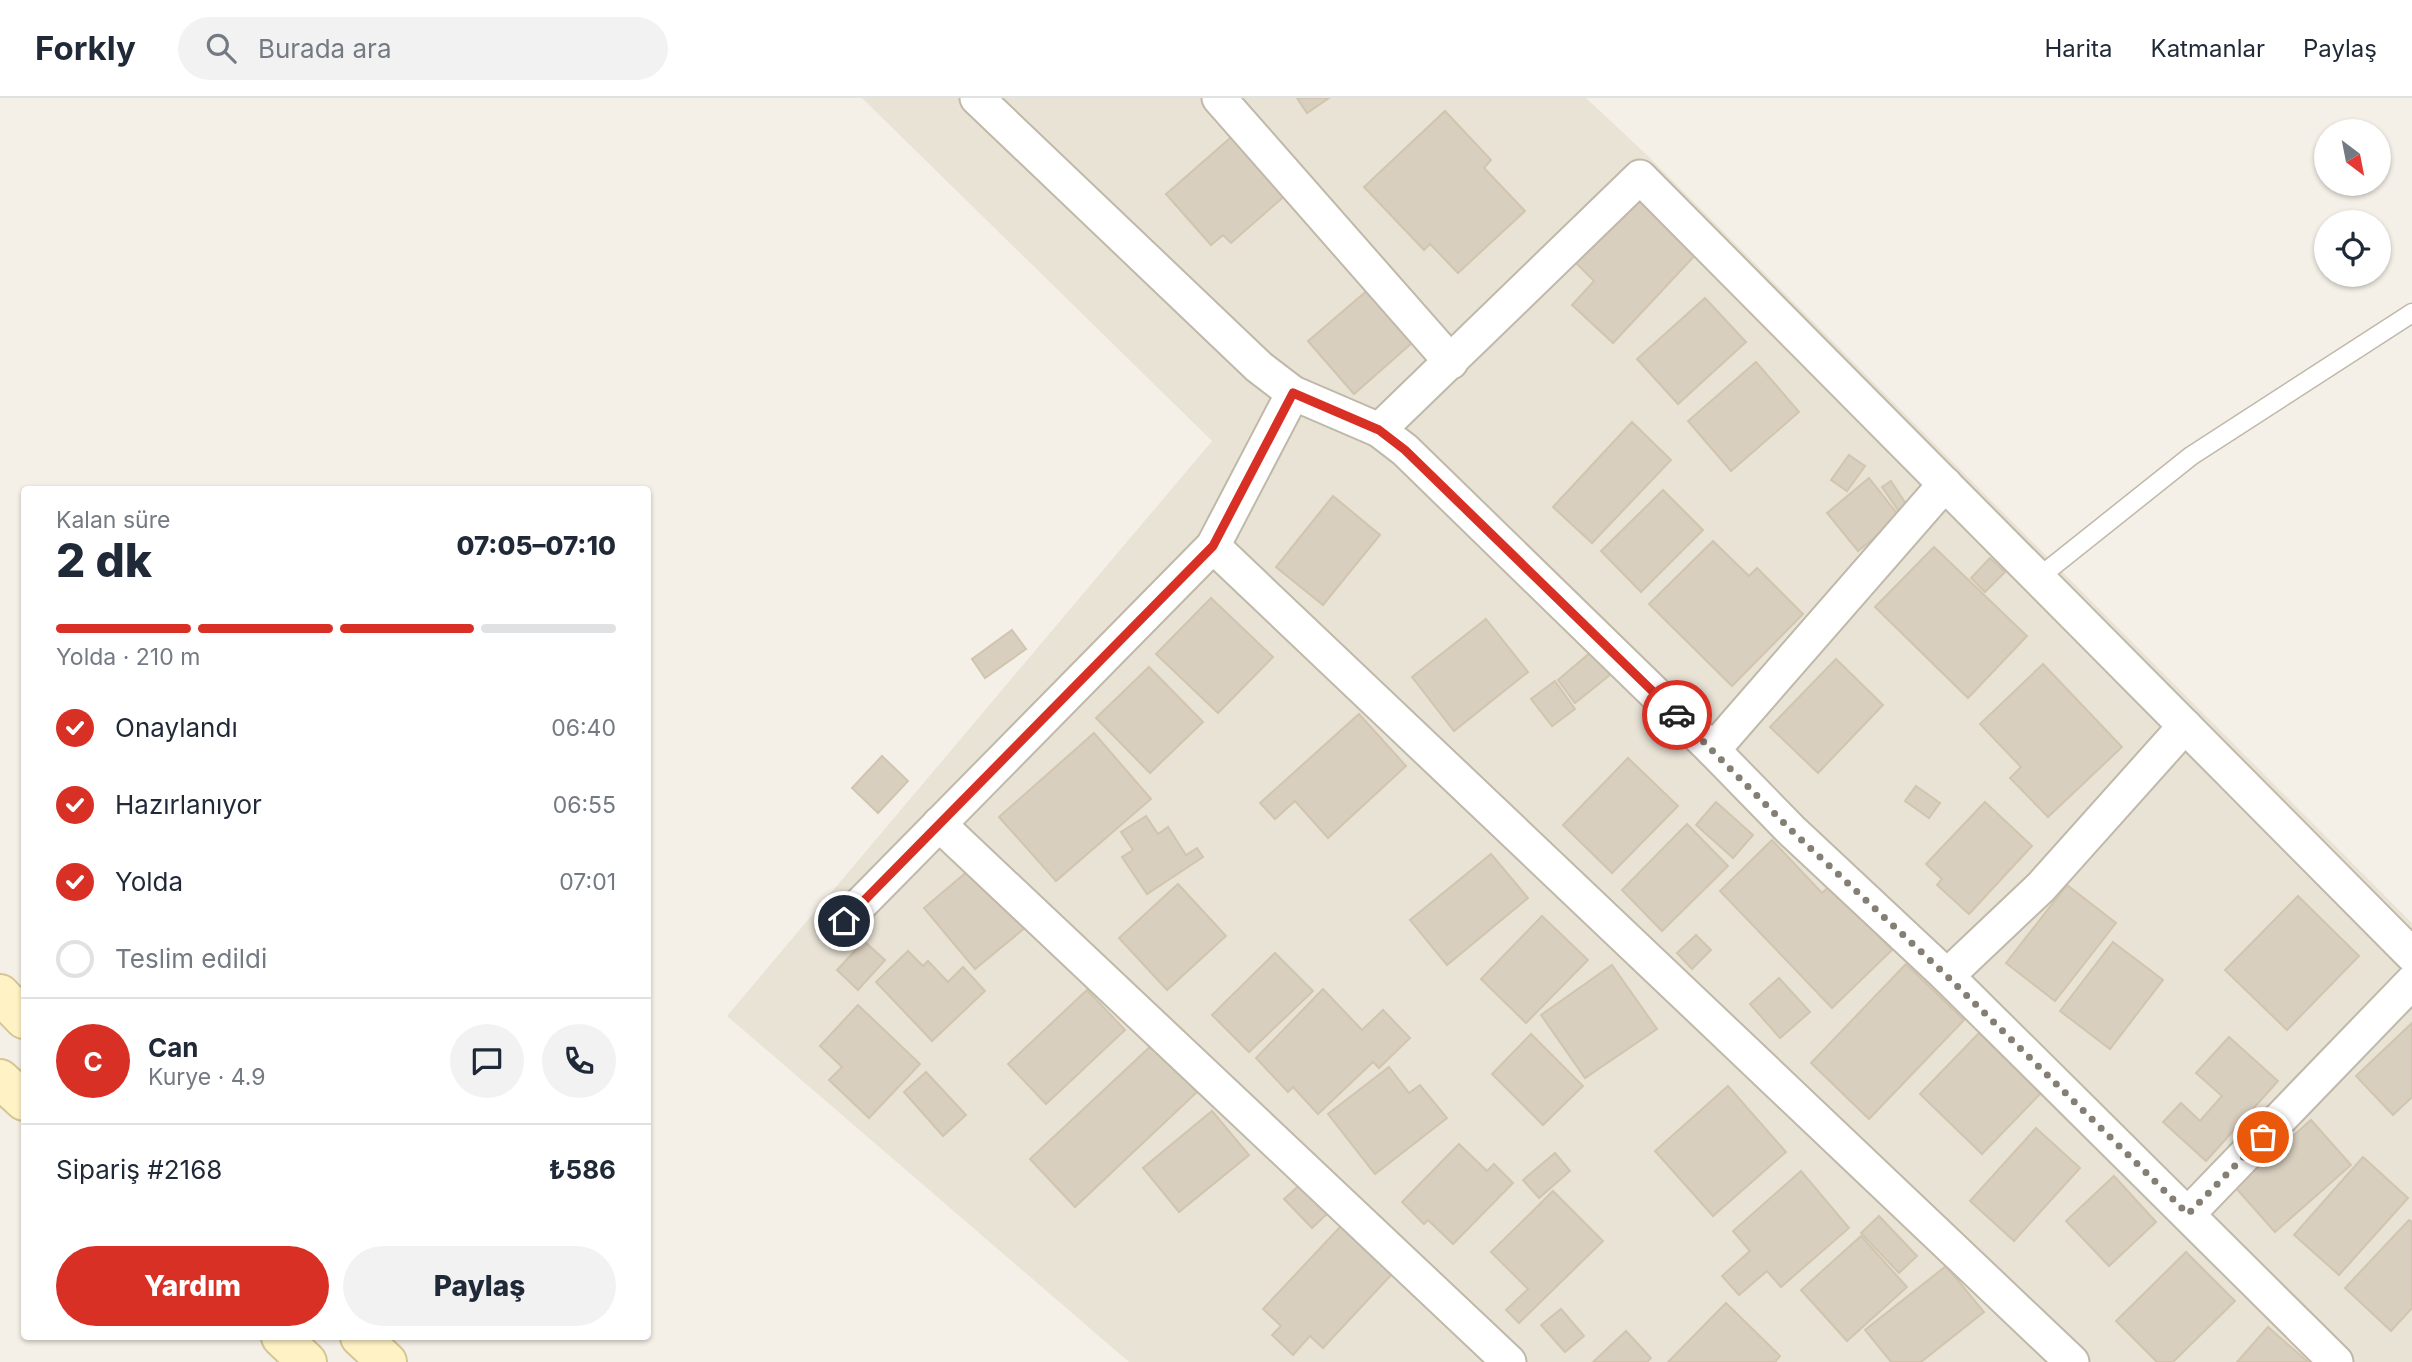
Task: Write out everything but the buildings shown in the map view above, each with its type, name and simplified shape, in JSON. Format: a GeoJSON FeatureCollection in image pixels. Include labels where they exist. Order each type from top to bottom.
{"type":"FeatureCollection","features":[{"type":"Feature","properties":{"kind":"street"},"geometry":{"type":"LineString","coordinates":[[977,98],[1259,367],[1293,393],[1379,430],[1405,450],[1713,750],[1791,830],[1947,976],[2336,1362]]}},
{"type":"Feature","properties":{"kind":"street"},"geometry":{"type":"LineString","coordinates":[[1219,98],[1451,362]]}},
{"type":"Feature","properties":{"kind":"street"},"geometry":{"type":"LineString","coordinates":[[1379,430],[1640,177],[2412,955]]}},
{"type":"Feature","properties":{"kind":"street"},"geometry":{"type":"LineString","coordinates":[[844,921],[1213,546],[1293,393]]}},
{"type":"Feature","properties":{"kind":"street"},"geometry":{"type":"LineString","coordinates":[[1713,750],[1945,484]]}},
{"type":"Feature","properties":{"kind":"street"},"geometry":{"type":"LineString","coordinates":[[1213,546],[2072,1362]]}},
{"type":"Feature","properties":{"kind":"street"},"geometry":{"type":"LineString","coordinates":[[1947,976],[2041,887],[2185,726]]}},
{"type":"Feature","properties":{"kind":"street"},"geometry":{"type":"LineString","coordinates":[[939,824],[1508,1362]]}},
{"type":"Feature","properties":{"kind":"street"},"geometry":{"type":"LineString","coordinates":[[2188,1214],[2412,982]]}},
{"type":"Feature","properties":{"kind":"street"},"geometry":{"type":"LineString","coordinates":[[0,994],[21,1016]]}},
{"type":"Feature","properties":{"kind":"street"},"geometry":{"type":"LineString","coordinates":[[0,1079],[21,1098]]}},
{"type":"Feature","properties":{"kind":"street"},"geometry":{"type":"LineString","coordinates":[[284,1340],[307,1362]]}},
{"type":"Feature","properties":{"kind":"street"},"geometry":{"type":"LineString","coordinates":[[363,1340],[387,1362]]}},
{"type":"Feature","properties":{"kind":"lane"},"geometry":{"type":"LineString","coordinates":[[2038,578],[2191,456],[2412,313]]}},
{"type":"Feature","properties":{"kind":"shaded area"},"geometry":{"type":"Polygon","coordinates":[[[862,98],[1586,98],[1647,155],[2412,923],[2412,1362],[1129,1362],[727,1016],[1212,441],[862,98]]]}},
{"type":"Feature","properties":{"kind":"way so far"},"geometry":{"type":"LineString","coordinates":[[1677,715],[1791,830],[1947,976],[2188,1214],[2263,1137]]}},
{"type":"Feature","properties":{"kind":"route"},"geometry":{"type":"LineString","coordinates":[[844,921],[1213,546],[1293,393],[1379,430],[1405,450],[1677,715]]}}]}
